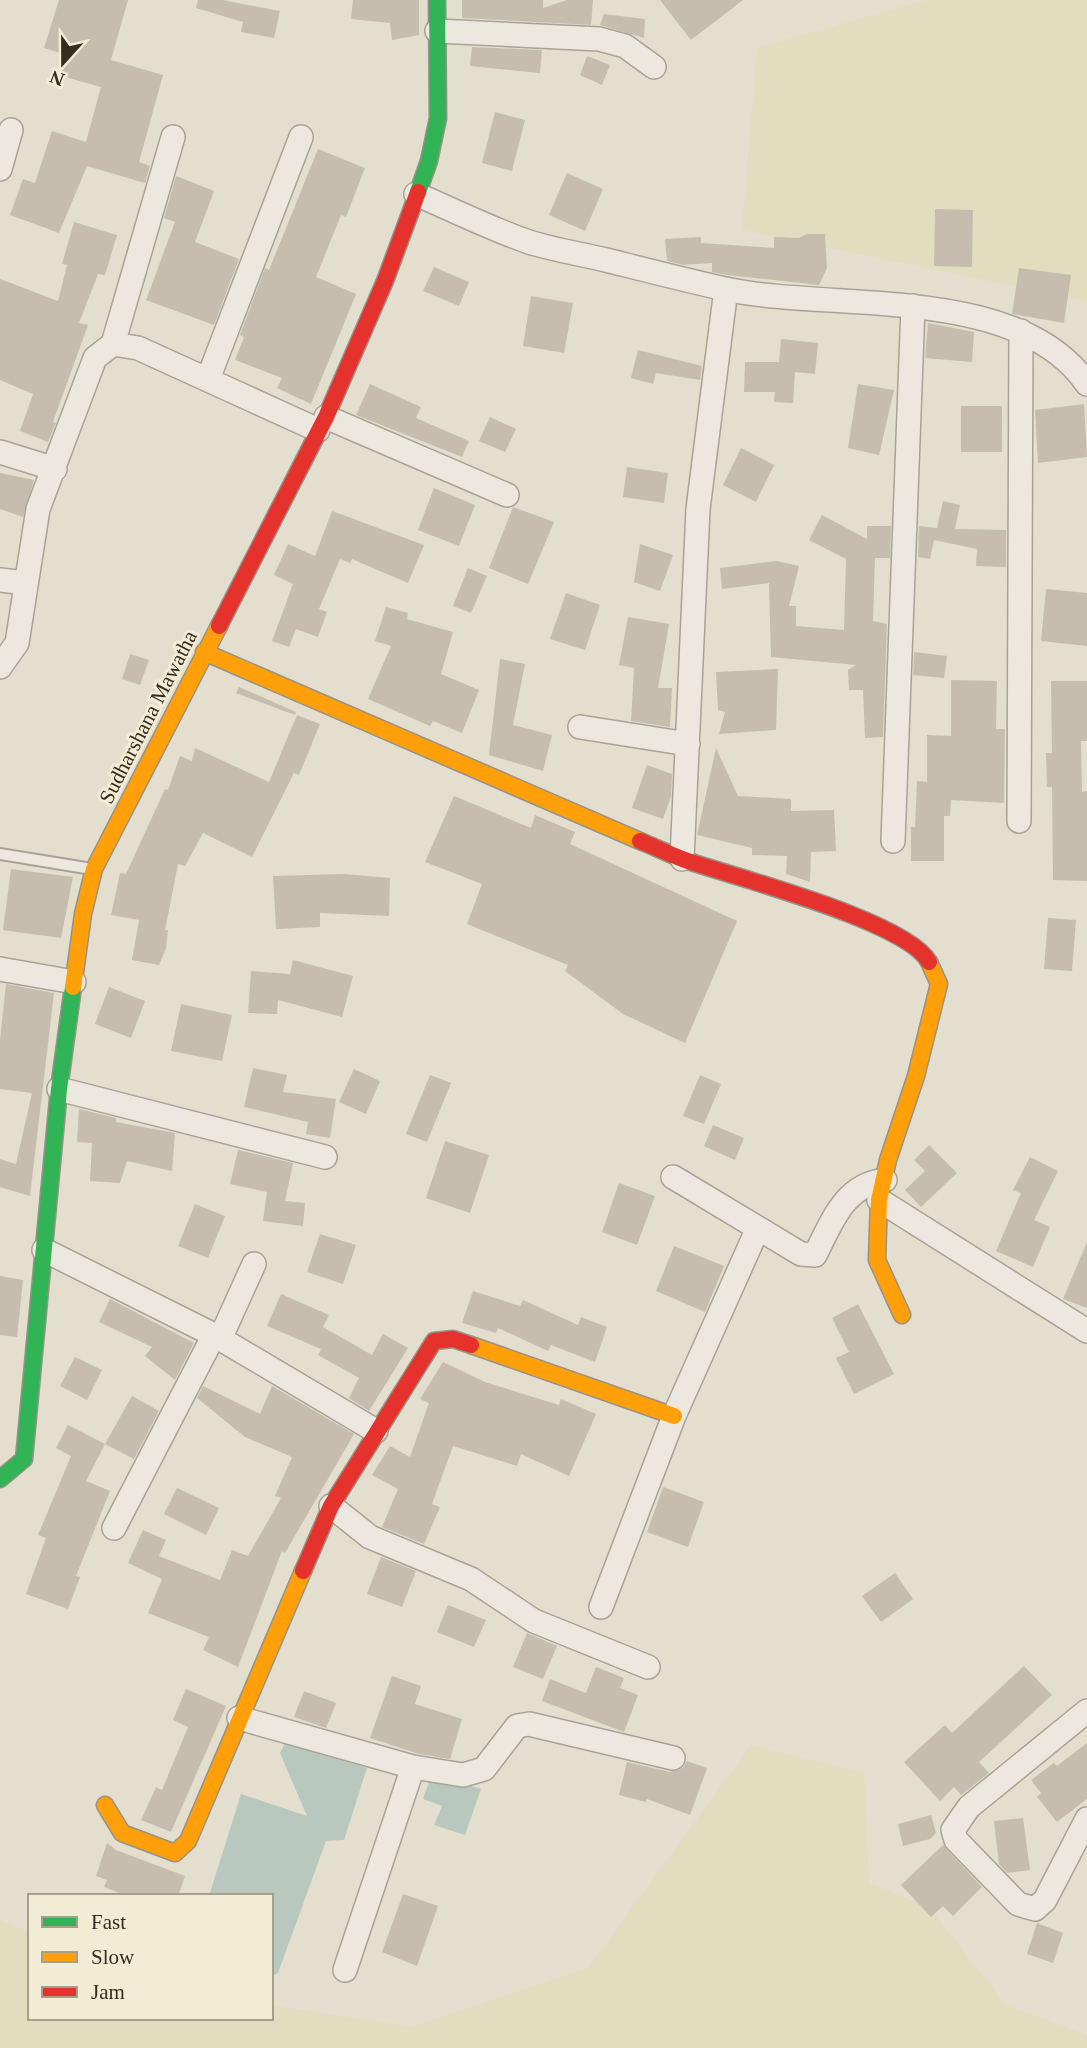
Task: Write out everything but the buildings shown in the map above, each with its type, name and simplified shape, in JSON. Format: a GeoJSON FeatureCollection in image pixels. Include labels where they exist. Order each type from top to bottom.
{"type":"FeatureCollection","features":[{"type":"Feature","properties":{"kind":"street","name":"Sudharshana Mawatha"},"geometry":{"type":"LineString","coordinates":[[0,1479],[24,1460],[59,1089],[83,915],[94,869],[322,424],[385,281],[429,160],[438,118],[437,0]]}},
{"type":"Feature","properties":{"kind":"street"},"geometry":{"type":"LineString","coordinates":[[436,31],[599,39],[625,46],[654,67]]}},
{"type":"Feature","properties":{"kind":"street"},"geometry":{"type":"LineString","coordinates":[[0,169],[11,130]]}},
{"type":"Feature","properties":{"kind":"street"},"geometry":{"type":"LineString","coordinates":[[0,667],[17,643],[38,509],[95,358],[114,344],[173,137]]}},
{"type":"Feature","properties":{"kind":"street"},"geometry":{"type":"LineString","coordinates":[[208,379],[301,137]]}},
{"type":"Feature","properties":{"kind":"street"},"geometry":{"type":"LineString","coordinates":[[416,194],[529,242],[726,289],[792,299],[913,306],[947,311],[1020,331],[1053,347],[1074,365],[1087,384]]}},
{"type":"Feature","properties":{"kind":"street"},"geometry":{"type":"LineString","coordinates":[[682,859],[698,509],[726,289]]}},
{"type":"Feature","properties":{"kind":"street"},"geometry":{"type":"LineString","coordinates":[[893,841],[913,306]]}},
{"type":"Feature","properties":{"kind":"street"},"geometry":{"type":"LineString","coordinates":[[1019,821],[1020,331]]}},
{"type":"Feature","properties":{"kind":"street"},"geometry":{"type":"LineString","coordinates":[[114,344],[138,348],[208,379],[507,495]]}},
{"type":"Feature","properties":{"kind":"street"},"geometry":{"type":"LineString","coordinates":[[0,452],[55,469]]}},
{"type":"Feature","properties":{"kind":"street"},"geometry":{"type":"LineString","coordinates":[[0,580],[25,583]]}},
{"type":"Feature","properties":{"kind":"street"},"geometry":{"type":"LineString","coordinates":[[204,652],[682,859],[868,921],[912,944],[927,958],[939,984],[916,1076],[888,1160],[882,1190],[877,1260],[902,1315]]}},
{"type":"Feature","properties":{"kind":"street"},"geometry":{"type":"LineString","coordinates":[[580,727],[688,744]]}},
{"type":"Feature","properties":{"kind":"street"},"geometry":{"type":"LineString","coordinates":[[0,969],[74,982]]}},
{"type":"Feature","properties":{"kind":"street"},"geometry":{"type":"LineString","coordinates":[[59,1089],[325,1157]]}},
{"type":"Feature","properties":{"kind":"street"},"geometry":{"type":"LineString","coordinates":[[673,1177],[801,1254],[815,1255],[844,1199],[868,1182],[1087,1331]]}},
{"type":"Feature","properties":{"kind":"street"},"geometry":{"type":"LineString","coordinates":[[601,1607],[674,1416],[758,1228]]}},
{"type":"Feature","properties":{"kind":"street"},"geometry":{"type":"LineString","coordinates":[[44,1250],[217,1337],[376,1431]]}},
{"type":"Feature","properties":{"kind":"street"},"geometry":{"type":"LineString","coordinates":[[114,1528],[254,1264]]}},
{"type":"Feature","properties":{"kind":"street"},"geometry":{"type":"LineString","coordinates":[[105,1805],[122,1833],[175,1853],[188,1841],[331,1506],[435,1341],[453,1339],[674,1416]]}},
{"type":"Feature","properties":{"kind":"street"},"geometry":{"type":"LineString","coordinates":[[331,1506],[370,1537],[471,1578],[534,1621],[648,1667]]}},
{"type":"Feature","properties":{"kind":"street"},"geometry":{"type":"LineString","coordinates":[[1087,1711],[969,1807],[953,1830],[956,1840],[1018,1904],[1035,1909],[1045,1900],[1087,1819]]}},
{"type":"Feature","properties":{"kind":"street"},"geometry":{"type":"LineString","coordinates":[[239,1718],[413,1767],[463,1775],[484,1769],[517,1727],[529,1724],[673,1758]]}},
{"type":"Feature","properties":{"kind":"street"},"geometry":{"type":"LineString","coordinates":[[345,1970],[413,1767]]}},
{"type":"Feature","properties":{"kind":"lane"},"geometry":{"type":"LineString","coordinates":[[0,854],[94,869]]}},
{"type":"Feature","properties":{"kind":"shaded area"},"geometry":{"type":"Polygon","coordinates":[[[927,0],[1087,0],[1087,301],[742,230],[757,48],[927,0]]]}},
{"type":"Feature","properties":{"kind":"shaded area"},"geometry":{"type":"Polygon","coordinates":[[[285,1743],[367,1768],[344,1840],[326,1841],[278,1973],[273,1976],[273,1894],[210,1894],[241,1794],[307,1816],[280,1753],[285,1743]]]}},
{"type":"Feature","properties":{"kind":"shaded area"},"geometry":{"type":"Polygon","coordinates":[[[751,1745],[864,1773],[869,1883],[929,1907],[1006,2005],[1087,2035],[1087,2048],[0,2048],[0,1920],[28,1931],[28,2020],[273,2020],[273,2005],[412,2027],[588,1968],[751,1745]]]}},
{"type":"Feature","properties":{"kind":"shaded area"},"geometry":{"type":"Polygon","coordinates":[[[432,1773],[481,1789],[465,1835],[434,1825],[442,1806],[423,1799],[432,1773]]]}},
{"type":"Feature","properties":{"kind":"traffic: fast"},"geometry":{"type":"LineString","coordinates":[[418,192],[429,161],[438,118],[437,0]]}},
{"type":"Feature","properties":{"kind":"traffic: fast"},"geometry":{"type":"LineString","coordinates":[[0,1479],[24,1459],[59,1089],[73,987]]}},
{"type":"Feature","properties":{"kind":"traffic: slow"},"geometry":{"type":"LineString","coordinates":[[73,987],[83,914],[94,869],[219,626]]}},
{"type":"Feature","properties":{"kind":"traffic: slow"},"geometry":{"type":"LineString","coordinates":[[204,652],[640,841]]}},
{"type":"Feature","properties":{"kind":"traffic: slow"},"geometry":{"type":"LineString","coordinates":[[902,1315],[877,1260],[879,1200],[888,1160],[916,1076],[939,984],[929,962]]}},
{"type":"Feature","properties":{"kind":"traffic: slow"},"geometry":{"type":"LineString","coordinates":[[471,1345],[674,1416]]}},
{"type":"Feature","properties":{"kind":"traffic: slow"},"geometry":{"type":"LineString","coordinates":[[105,1805],[122,1833],[175,1853],[188,1841],[303,1571]]}},
{"type":"Feature","properties":{"kind":"traffic: jam"},"geometry":{"type":"LineString","coordinates":[[219,626],[326,417],[385,281],[418,192]]}},
{"type":"Feature","properties":{"kind":"traffic: jam"},"geometry":{"type":"LineString","coordinates":[[640,841],[685,860],[855,916],[914,947],[929,962]]}},
{"type":"Feature","properties":{"kind":"traffic: jam"},"geometry":{"type":"LineString","coordinates":[[303,1571],[331,1506],[434,1341],[453,1339],[471,1345]]}}]}
